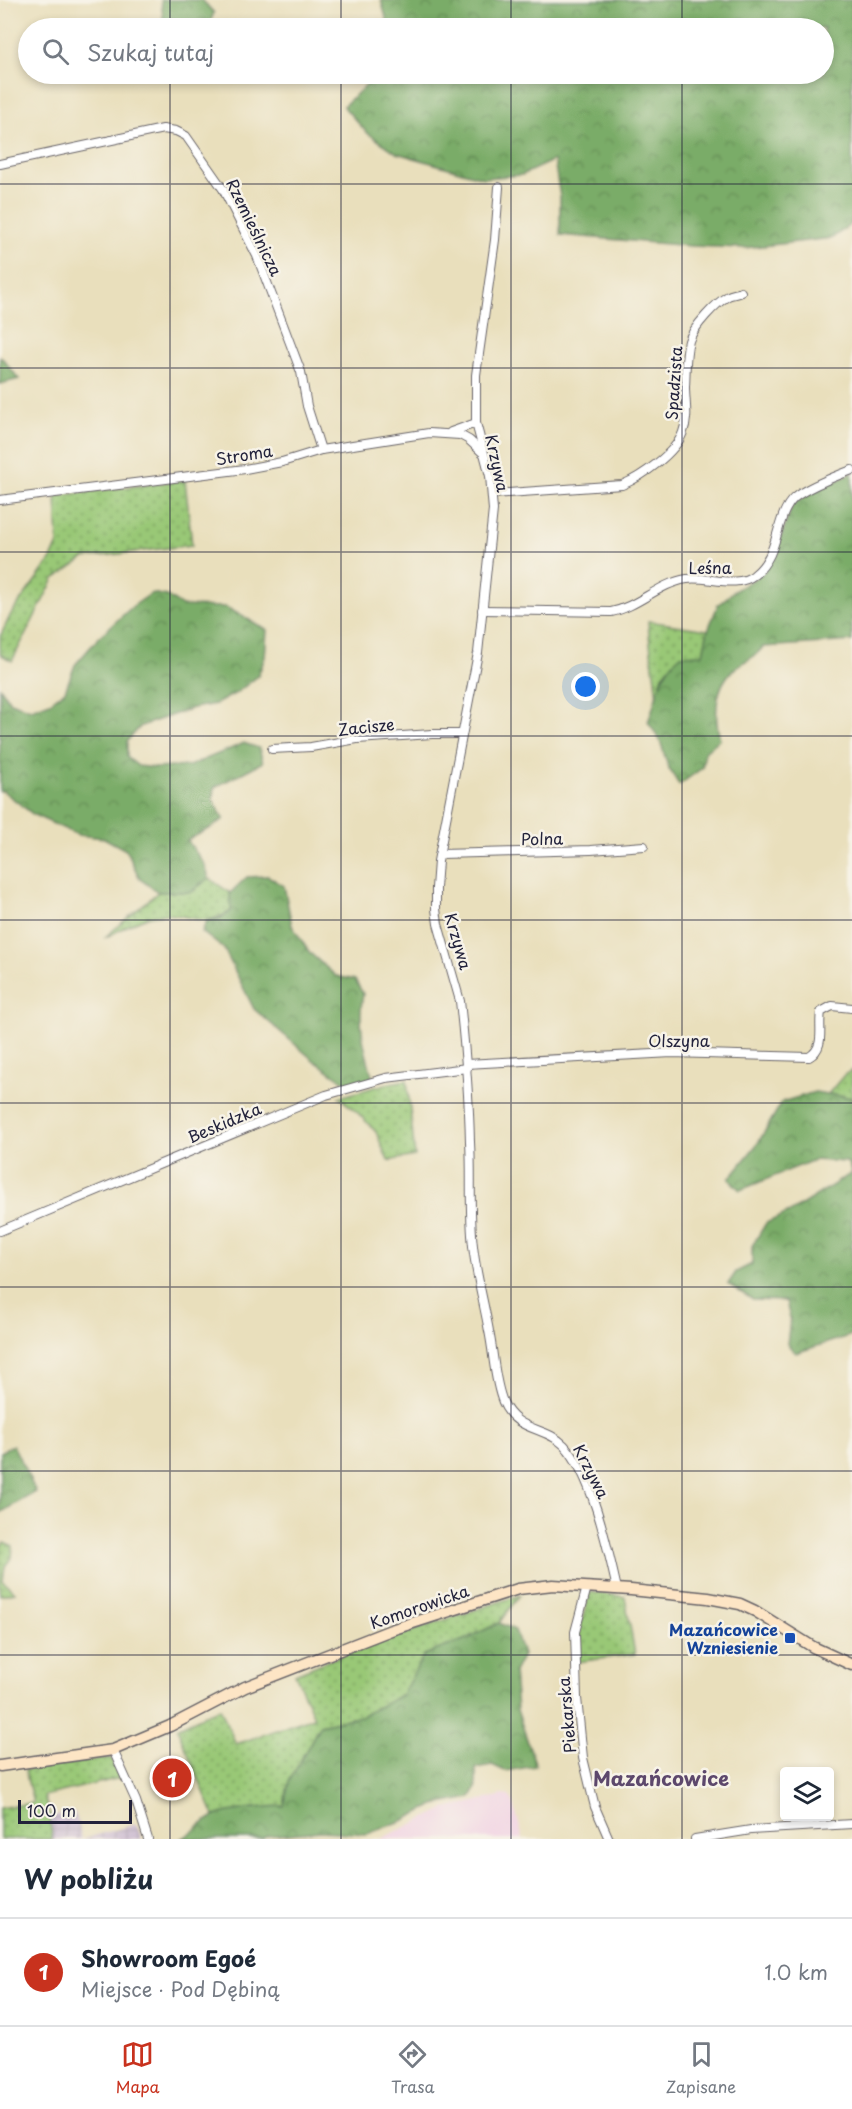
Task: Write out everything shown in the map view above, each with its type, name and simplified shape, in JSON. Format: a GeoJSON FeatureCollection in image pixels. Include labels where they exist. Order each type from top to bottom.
{"type":"FeatureCollection","features":[{"type":"Feature","properties":{"kind":"street","name":"Rzemieślnicza"},"geometry":{"type":"LineString","coordinates":[[0,164],[163,129],[176,131],[186,136],[224,189],[257,256],[300,372],[307,405],[321,450]]}},
{"type":"Feature","properties":{"kind":"street","name":"Krzywa"},"geometry":{"type":"LineString","coordinates":[[499,187],[495,240],[476,375],[476,423],[493,494],[478,653],[441,854],[436,888],[436,909],[446,956],[455,978],[460,1001],[466,1066],[473,1249],[494,1355],[497,1384],[504,1404],[515,1419],[531,1429],[546,1433],[563,1444],[573,1457],[592,1496],[607,1542],[617,1589]]}},
{"type":"Feature","properties":{"kind":"street","name":"Spadzista"},"geometry":{"type":"LineString","coordinates":[[493,494],[622,485],[637,479],[674,448],[683,434],[687,417],[685,388],[689,342],[694,330],[728,297],[741,292]]}},
{"type":"Feature","properties":{"kind":"street"},"geometry":{"type":"LineString","coordinates":[[450,433],[476,423]]}},
{"type":"Feature","properties":{"kind":"street","name":"Stroma"},"geometry":{"type":"LineString","coordinates":[[0,500],[245,469],[282,462],[321,450],[429,433],[450,433]]}},
{"type":"Feature","properties":{"kind":"street"},"geometry":{"type":"LineString","coordinates":[[450,433],[469,440],[483,453]]}},
{"type":"Feature","properties":{"kind":"street","name":"Leśna"},"geometry":{"type":"LineString","coordinates":[[482,610],[611,612],[622,610],[679,580],[744,580],[763,567],[772,553],[786,512],[795,498],[831,477],[852,470]]}},
{"type":"Feature","properties":{"kind":"street","name":"Zacisze"},"geometry":{"type":"LineString","coordinates":[[272,749],[311,747],[357,739],[462,734]]}},
{"type":"Feature","properties":{"kind":"street","name":"Polna"},"geometry":{"type":"LineString","coordinates":[[441,854],[591,850],[644,846]]}},
{"type":"Feature","properties":{"kind":"street","name":"Olszyna"},"geometry":{"type":"LineString","coordinates":[[466,1066],[672,1053],[809,1057],[816,1053],[819,1046],[821,1012],[832,1006],[852,1008]]}},
{"type":"Feature","properties":{"kind":"street","name":"Beskidzka"},"geometry":{"type":"LineString","coordinates":[[0,1231],[326,1095],[386,1078],[466,1066]]}},
{"type":"Feature","properties":{"kind":"street","name":"Komorowicka"},"geometry":{"type":"LineString","coordinates":[[0,1766],[113,1750],[170,1726],[245,1687],[391,1630],[518,1589],[552,1585],[617,1589],[708,1598],[740,1604],[813,1647],[852,1665]]}},
{"type":"Feature","properties":{"kind":"street","name":"Piekarska"},"geometry":{"type":"LineString","coordinates":[[587,1587],[575,1632],[577,1698],[583,1758],[595,1807],[609,1839]]}},
{"type":"Feature","properties":{"kind":"street"},"geometry":{"type":"LineString","coordinates":[[113,1750],[136,1801],[148,1839]]}},
{"type":"Feature","properties":{"kind":"street"},"geometry":{"type":"LineString","coordinates":[[695,1839],[751,1830],[852,1824]]}},
{"type":"Feature","properties":{"kind":"shaded area"},"geometry":{"type":"Polygon","coordinates":[[[503,1795],[509,1796],[513,1801],[523,1839],[380,1839],[445,1809],[503,1795]]]}},
{"type":"Feature","properties":{"kind":"shaded area"},"geometry":{"type":"Polygon","coordinates":[[[75,1812],[82,1839],[52,1839],[50,1816],[75,1812]]]}},
{"type":"Feature","properties":{"kind":"shaded area"},"geometry":{"type":"Polygon","coordinates":[[[136,1824],[142,1839],[83,1839],[136,1824]]]}},
{"type":"Feature","properties":{"kind":"green space"},"geometry":{"type":"Polygon","coordinates":[[[161,0],[202,0],[214,13],[212,18],[163,18],[161,0]]]}},
{"type":"Feature","properties":{"kind":"green space"},"geometry":{"type":"Polygon","coordinates":[[[381,0],[852,0],[852,223],[832,238],[744,248],[560,235],[560,197],[554,160],[522,175],[483,178],[397,153],[366,132],[343,106],[368,84],[834,84],[834,18],[386,18],[381,0]]]}},
{"type":"Feature","properties":{"kind":"green space"},"geometry":{"type":"Polygon","coordinates":[[[0,357],[3,359],[19,379],[0,384],[0,357]]]}},
{"type":"Feature","properties":{"kind":"green space"},"geometry":{"type":"Polygon","coordinates":[[[852,473],[852,641],[763,647],[732,671],[718,697],[717,718],[720,739],[705,752],[702,768],[679,785],[668,767],[660,740],[648,722],[663,677],[681,655],[703,654],[708,630],[718,605],[766,569],[774,556],[793,504],[825,485],[852,473]]]}},
{"type":"Feature","properties":{"kind":"green space"},"geometry":{"type":"Polygon","coordinates":[[[185,480],[192,545],[85,558],[54,579],[12,661],[0,654],[0,637],[11,614],[51,559],[58,543],[56,496],[185,480]]]}},
{"type":"Feature","properties":{"kind":"green space"},"geometry":{"type":"Polygon","coordinates":[[[152,593],[167,596],[182,606],[226,607],[267,630],[265,657],[258,676],[236,693],[216,704],[193,708],[141,726],[127,741],[127,757],[138,766],[157,768],[189,766],[244,743],[259,748],[263,762],[215,787],[213,800],[224,819],[187,840],[205,865],[209,878],[191,892],[158,892],[140,879],[126,850],[104,838],[78,835],[34,815],[0,791],[0,687],[10,702],[31,709],[50,702],[65,691],[75,665],[100,636],[133,606],[152,593]]]}},
{"type":"Feature","properties":{"kind":"green space"},"geometry":{"type":"Polygon","coordinates":[[[648,621],[708,630],[703,655],[681,655],[663,675],[657,699],[650,640],[648,621]]]}},
{"type":"Feature","properties":{"kind":"green space"},"geometry":{"type":"Polygon","coordinates":[[[268,876],[284,886],[292,926],[310,953],[336,976],[355,980],[363,994],[361,1026],[373,1079],[349,1085],[312,1059],[254,1009],[224,949],[202,932],[206,922],[221,918],[231,911],[230,893],[247,877],[268,876]]]}},
{"type":"Feature","properties":{"kind":"green space"},"geometry":{"type":"Polygon","coordinates":[[[209,878],[230,893],[231,911],[220,917],[202,920],[176,915],[155,915],[104,938],[158,892],[191,892],[209,878]]]}},
{"type":"Feature","properties":{"kind":"green space"},"geometry":{"type":"Polygon","coordinates":[[[852,1070],[852,1098],[828,1094],[844,1075],[852,1070]]]}},
{"type":"Feature","properties":{"kind":"green space"},"geometry":{"type":"Polygon","coordinates":[[[407,1080],[415,1156],[388,1161],[376,1132],[339,1097],[407,1080]]]}},
{"type":"Feature","properties":{"kind":"green space"},"geometry":{"type":"Polygon","coordinates":[[[815,1092],[852,1098],[852,1173],[847,1162],[814,1160],[740,1190],[729,1179],[758,1143],[782,1102],[815,1092]]]}},
{"type":"Feature","properties":{"kind":"green space"},"geometry":{"type":"Polygon","coordinates":[[[852,1173],[852,1335],[796,1353],[787,1344],[790,1319],[786,1301],[753,1300],[728,1284],[736,1272],[752,1264],[752,1246],[766,1223],[792,1211],[852,1173]]]}},
{"type":"Feature","properties":{"kind":"green space"},"geometry":{"type":"Polygon","coordinates":[[[13,1445],[36,1492],[0,1513],[0,1452],[13,1445]]]}},
{"type":"Feature","properties":{"kind":"green space"},"geometry":{"type":"Polygon","coordinates":[[[4,1542],[13,1546],[12,1557],[5,1566],[3,1581],[15,1592],[0,1595],[0,1548],[4,1542]]]}},
{"type":"Feature","properties":{"kind":"green space"},"geometry":{"type":"Polygon","coordinates":[[[590,1592],[625,1597],[635,1654],[578,1662],[579,1632],[590,1592]]]}},
{"type":"Feature","properties":{"kind":"green space"},"geometry":{"type":"Polygon","coordinates":[[[520,1595],[499,1623],[464,1640],[424,1655],[402,1695],[361,1716],[320,1725],[289,1782],[284,1806],[253,1808],[214,1816],[177,1728],[220,1708],[236,1744],[314,1717],[295,1674],[355,1650],[520,1595]]]}},
{"type":"Feature","properties":{"kind":"green space"},"geometry":{"type":"Polygon","coordinates":[[[499,1623],[515,1630],[523,1655],[514,1672],[517,1710],[536,1766],[505,1771],[492,1765],[476,1768],[476,1788],[470,1798],[434,1805],[404,1820],[367,1834],[321,1831],[267,1836],[262,1839],[181,1839],[220,1814],[284,1806],[289,1782],[320,1725],[361,1716],[402,1695],[424,1655],[464,1640],[499,1623]]]}},
{"type":"Feature","properties":{"kind":"green space"},"geometry":{"type":"Polygon","coordinates":[[[111,1758],[120,1778],[44,1796],[50,1816],[52,1839],[0,1839],[0,1808],[33,1803],[25,1770],[111,1758]]]}},
{"type":"Feature","properties":{"kind":"place","name":"Mazańcowice Wzniesienie"},"geometry":{"type":"Point","coordinates":[790,1638]}},
{"type":"Feature","properties":{"kind":"place","name":"Showroom Egoé"},"geometry":{"type":"Point","coordinates":[172,1778]}},
{"type":"Feature","properties":{"kind":"district","name":"Mazańcowice"},"geometry":{"type":"Point","coordinates":[661,1778]}}]}
